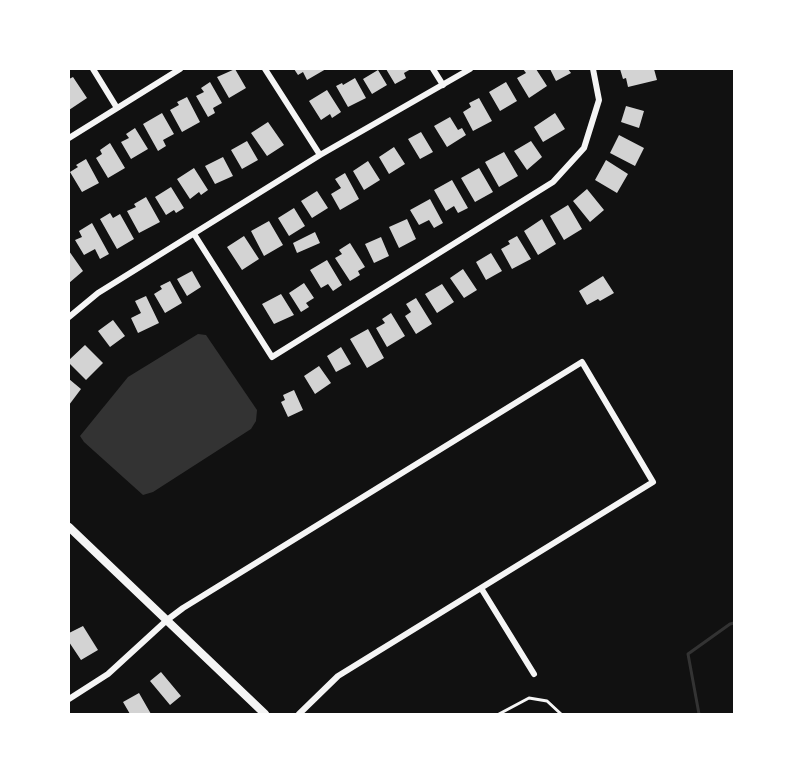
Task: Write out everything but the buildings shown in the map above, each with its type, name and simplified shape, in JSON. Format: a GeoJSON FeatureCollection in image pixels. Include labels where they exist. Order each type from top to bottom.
{"type":"FeatureCollection","features":[{"type":"Feature","properties":{"kind":"street"},"geometry":{"type":"LineString","coordinates":[[93,69],[117,108]]}},
{"type":"Feature","properties":{"kind":"street"},"geometry":{"type":"LineString","coordinates":[[69,138],[180,69]]}},
{"type":"Feature","properties":{"kind":"street"},"geometry":{"type":"LineString","coordinates":[[265,69],[320,155]]}},
{"type":"Feature","properties":{"kind":"street"},"geometry":{"type":"LineString","coordinates":[[433,69],[443,85]]}},
{"type":"Feature","properties":{"kind":"street"},"geometry":{"type":"LineString","coordinates":[[69,317],[99,293],[320,155],[470,69]]}},
{"type":"Feature","properties":{"kind":"street"},"geometry":{"type":"LineString","coordinates":[[194,234],[272,357],[553,182],[584,148],[599,100],[593,69]]}},
{"type":"Feature","properties":{"kind":"street"},"geometry":{"type":"LineString","coordinates":[[69,699],[108,674],[183,608],[582,362],[653,482],[338,676],[299,714]]}},
{"type":"Feature","properties":{"kind":"street"},"geometry":{"type":"LineString","coordinates":[[69,527],[265,714]]}},
{"type":"Feature","properties":{"kind":"street"},"geometry":{"type":"LineString","coordinates":[[481,588],[534,674]]}},
{"type":"Feature","properties":{"kind":"lane"},"geometry":{"type":"LineString","coordinates":[[500,714],[529,698],[547,701],[561,714]]}},
{"type":"Feature","properties":{"kind":"shaded area"},"geometry":{"type":"Polygon","coordinates":[[[198,334],[206,335],[257,410],[256,421],[251,429],[153,492],[143,495],[80,436],[128,377],[198,334]]]}},
{"type":"Feature","properties":{"kind":"waterway"},"geometry":{"type":"LineString","coordinates":[[699,714],[688,654],[734,623]]}}]}
